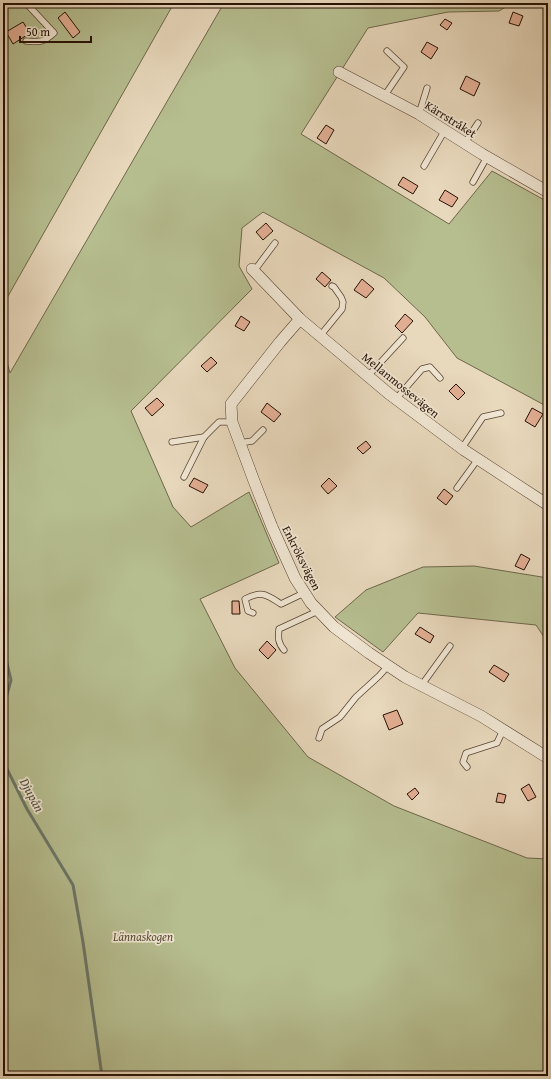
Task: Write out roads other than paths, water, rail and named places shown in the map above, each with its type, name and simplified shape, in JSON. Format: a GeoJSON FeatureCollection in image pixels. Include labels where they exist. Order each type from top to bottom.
{"type":"FeatureCollection","features":[{"type":"Feature","properties":{"kind":"street","name":"Kärrstråket"},"geometry":{"type":"LineString","coordinates":[[339,72],[419,114],[487,157],[548,192]]}},
{"type":"Feature","properties":{"kind":"street","name":"Mellanmossevägen"},"geometry":{"type":"LineString","coordinates":[[253,270],[300,319],[396,399],[462,448],[548,505]]}},
{"type":"Feature","properties":{"kind":"street","name":"Enkröksvägen"},"geometry":{"type":"LineString","coordinates":[[300,319],[231,404],[232,422],[272,527],[295,578],[318,611],[334,626],[388,666],[421,686],[481,716],[548,758]]}},
{"type":"Feature","properties":{"kind":"lane"},"geometry":{"type":"LineString","coordinates":[[26,3],[54,33],[47,39],[39,42],[26,42]]}},
{"type":"Feature","properties":{"kind":"lane"},"geometry":{"type":"LineString","coordinates":[[385,95],[404,66],[387,51]]}},
{"type":"Feature","properties":{"kind":"lane"},"geometry":{"type":"LineString","coordinates":[[419,114],[427,88]]}},
{"type":"Feature","properties":{"kind":"lane"},"geometry":{"type":"LineString","coordinates":[[465,143],[478,123]]}},
{"type":"Feature","properties":{"kind":"lane"},"geometry":{"type":"LineString","coordinates":[[424,166],[445,130]]}},
{"type":"Feature","properties":{"kind":"lane"},"geometry":{"type":"LineString","coordinates":[[473,182],[487,157]]}},
{"type":"Feature","properties":{"kind":"lane"},"geometry":{"type":"LineString","coordinates":[[253,270],[275,243]]}},
{"type":"Feature","properties":{"kind":"lane"},"geometry":{"type":"LineString","coordinates":[[320,336],[342,309],[343,302],[341,296],[332,286]]}},
{"type":"Feature","properties":{"kind":"lane"},"geometry":{"type":"LineString","coordinates":[[368,376],[403,338]]}},
{"type":"Feature","properties":{"kind":"lane"},"geometry":{"type":"LineString","coordinates":[[396,399],[422,369],[430,367],[440,378]]}},
{"type":"Feature","properties":{"kind":"lane"},"geometry":{"type":"LineString","coordinates":[[462,448],[483,417],[500,413]]}},
{"type":"Feature","properties":{"kind":"lane"},"geometry":{"type":"LineString","coordinates":[[184,477],[204,437],[219,422],[232,422]]}},
{"type":"Feature","properties":{"kind":"lane"},"geometry":{"type":"LineString","coordinates":[[240,443],[252,441],[263,430]]}},
{"type":"Feature","properties":{"kind":"lane"},"geometry":{"type":"LineString","coordinates":[[172,442],[204,437]]}},
{"type":"Feature","properties":{"kind":"lane"},"geometry":{"type":"LineString","coordinates":[[457,488],[478,459]]}},
{"type":"Feature","properties":{"kind":"lane"},"geometry":{"type":"LineString","coordinates":[[253,613],[248,611],[245,599],[251,596],[264,594],[281,604],[304,593]]}},
{"type":"Feature","properties":{"kind":"lane"},"geometry":{"type":"LineString","coordinates":[[284,650],[278,639],[279,629],[318,611]]}},
{"type":"Feature","properties":{"kind":"lane"},"geometry":{"type":"LineString","coordinates":[[421,686],[450,646]]}},
{"type":"Feature","properties":{"kind":"lane"},"geometry":{"type":"LineString","coordinates":[[319,738],[322,728],[340,717],[356,697],[388,666]]}},
{"type":"Feature","properties":{"kind":"lane"},"geometry":{"type":"LineString","coordinates":[[467,767],[462,762],[466,753],[497,743],[504,730]]}},
{"type":"Feature","properties":{"kind":"waterway","name":"Djupån"},"geometry":{"type":"LineString","coordinates":[[3,655],[5,655],[11,680],[3,709]]}},
{"type":"Feature","properties":{"kind":"waterway"},"geometry":{"type":"LineString","coordinates":[[3,761],[27,809],[73,885],[83,942],[102,1076]]}},
{"type":"Feature","properties":{"kind":"park label","name":"Lännaskogen"},"geometry":{"type":"Point","coordinates":[143,936]}}]}
